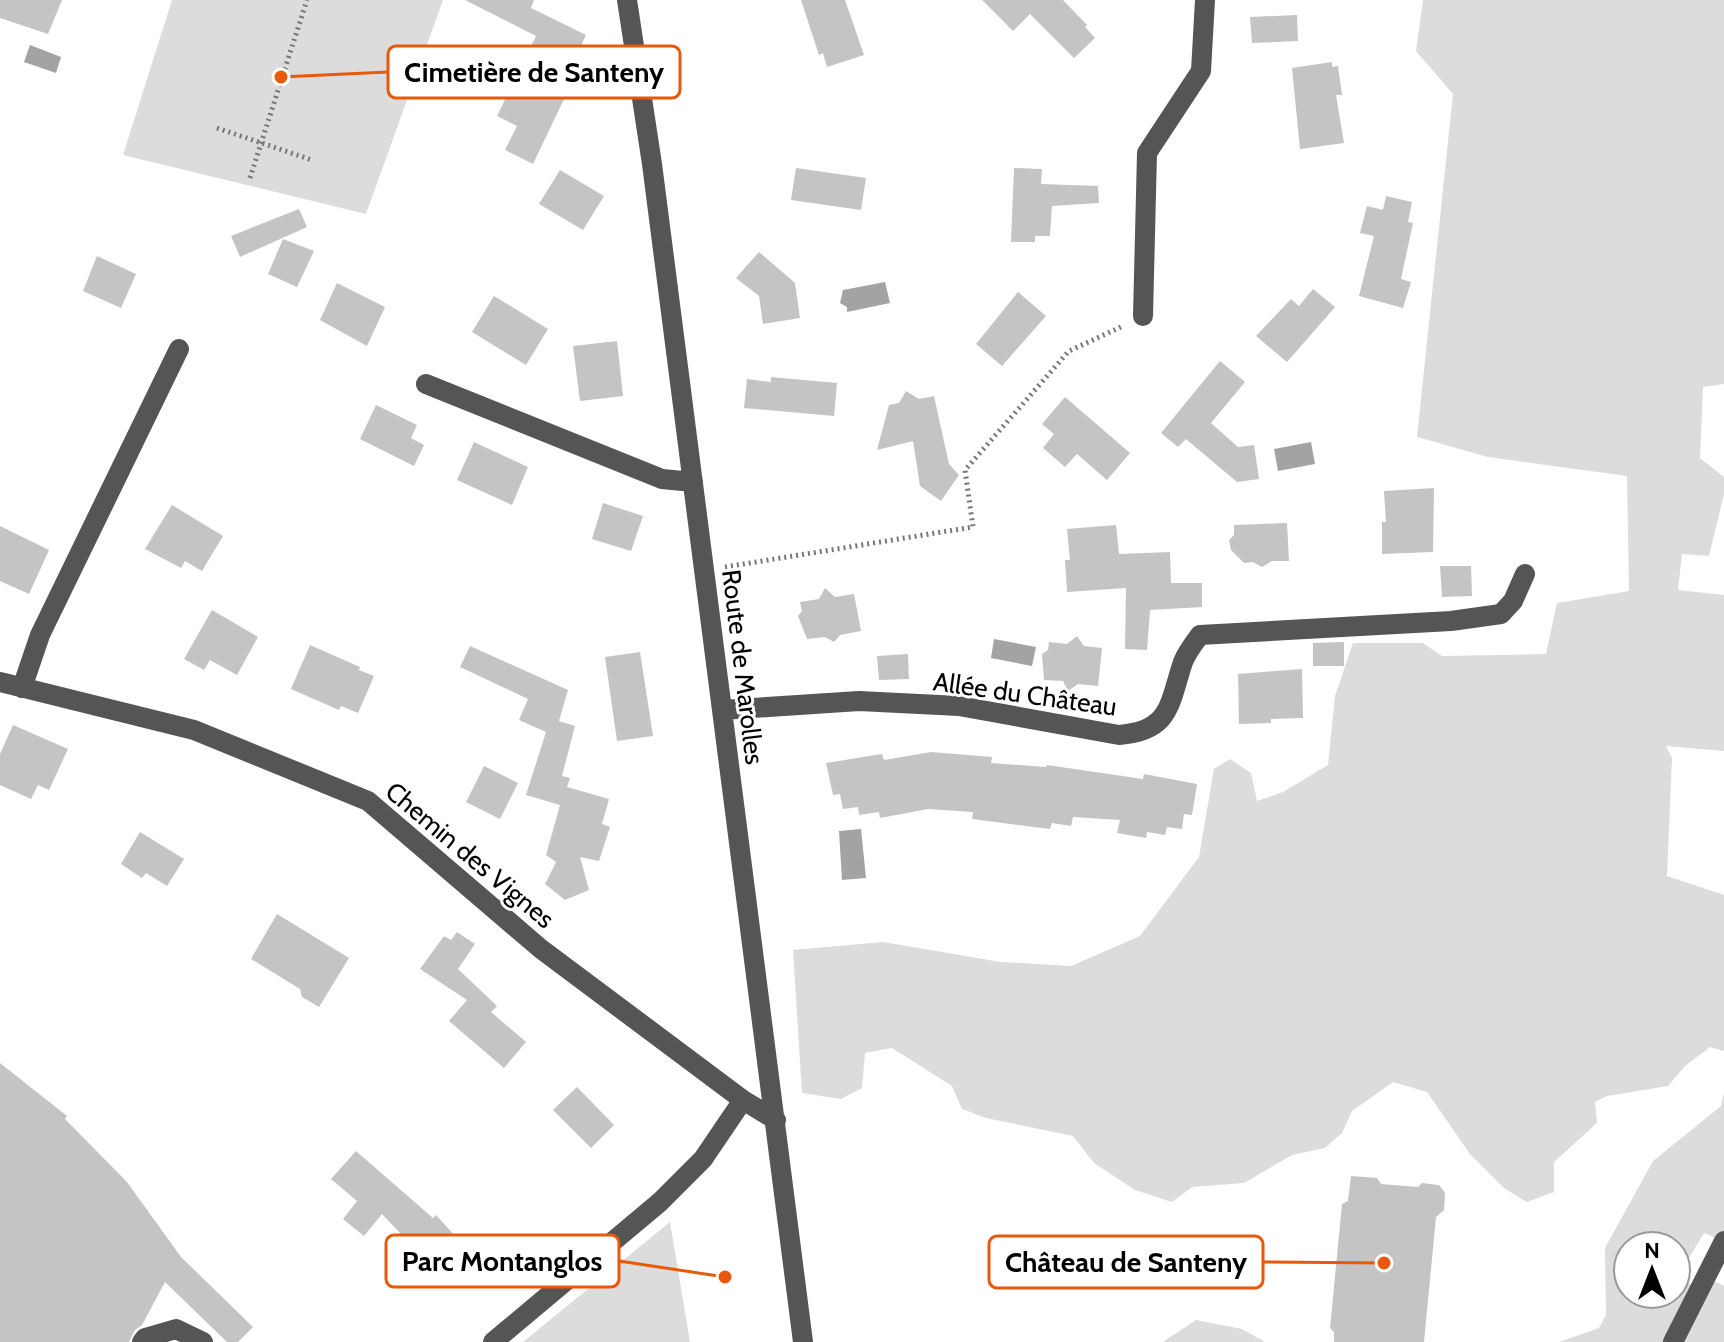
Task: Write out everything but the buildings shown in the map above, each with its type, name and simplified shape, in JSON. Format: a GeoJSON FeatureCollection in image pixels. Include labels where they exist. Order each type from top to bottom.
{"type":"FeatureCollection","features":[{"type":"Feature","properties":{"kind":"street","name":"Route de Marolles"},"geometry":{"type":"LineString","coordinates":[[627,0],[652,164],[803,1342]]}},
{"type":"Feature","properties":{"kind":"street"},"geometry":{"type":"LineString","coordinates":[[1143,316],[1147,153],[1201,71],[1205,0]]}},
{"type":"Feature","properties":{"kind":"street"},"geometry":{"type":"LineString","coordinates":[[22,688],[40,635],[179,349]]}},
{"type":"Feature","properties":{"kind":"street"},"geometry":{"type":"LineString","coordinates":[[426,384],[662,479],[693,482]]}},
{"type":"Feature","properties":{"kind":"street","name":"Allée du Château"},"geometry":{"type":"LineString","coordinates":[[722,710],[859,701],[959,706],[1119,735],[1142,733],[1159,722],[1175,693],[1184,659],[1200,635],[1451,621],[1501,614],[1513,601],[1525,574]]}},
{"type":"Feature","properties":{"kind":"street","name":"Chemin des Vignes"},"geometry":{"type":"LineString","coordinates":[[0,682],[194,730],[368,801],[541,949],[743,1100],[776,1120]]}},
{"type":"Feature","properties":{"kind":"street"},"geometry":{"type":"LineString","coordinates":[[493,1342],[660,1202],[703,1159],[743,1100]]}},
{"type":"Feature","properties":{"kind":"street"},"geometry":{"type":"LineString","coordinates":[[1673,1342],[1724,1241]]}},
{"type":"Feature","properties":{"kind":"street"},"geometry":{"type":"LineString","coordinates":[[142,1342],[145,1338],[176,1329],[203,1342]]}},
{"type":"Feature","properties":{"kind":"path"},"geometry":{"type":"LineString","coordinates":[[250,178],[307,0]]}},
{"type":"Feature","properties":{"kind":"path"},"geometry":{"type":"LineString","coordinates":[[217,128],[312,160]]}},
{"type":"Feature","properties":{"kind":"path"},"geometry":{"type":"LineString","coordinates":[[704,570],[973,527],[965,470],[1069,351],[1143,316]]}},
{"type":"Feature","properties":{"kind":"shaded area"},"geometry":{"type":"Polygon","coordinates":[[[172,0],[443,0],[366,214],[123,155],[172,0]]]}},
{"type":"Feature","properties":{"kind":"shaded area"},"geometry":{"type":"Polygon","coordinates":[[[1423,0],[1724,0],[1724,384],[1703,387],[1700,458],[1724,477],[1724,494],[1709,556],[1682,554],[1678,590],[1724,595],[1724,751],[1666,746],[1672,758],[1667,876],[1724,895],[1724,1051],[1710,1047],[1685,1066],[1668,1086],[1607,1096],[1595,1102],[1597,1123],[1554,1162],[1554,1192],[1527,1202],[1504,1188],[1470,1154],[1427,1092],[1393,1082],[1352,1111],[1342,1133],[1325,1148],[1292,1155],[1244,1183],[1192,1187],[1172,1202],[1135,1190],[1094,1163],[1073,1136],[986,1118],[962,1109],[952,1086],[892,1048],[865,1053],[862,1088],[841,1099],[802,1093],[793,950],[883,942],[1001,962],[1071,966],[1140,936],[1199,857],[1214,769],[1230,759],[1251,773],[1257,801],[1283,792],[1328,765],[1335,696],[1353,643],[1423,643],[1442,656],[1546,654],[1557,603],[1629,591],[1627,476],[1488,457],[1417,437],[1453,94],[1416,51],[1423,0]]]}},
{"type":"Feature","properties":{"kind":"shaded area"},"geometry":{"type":"Polygon","coordinates":[[[30,45],[61,57],[56,73],[24,62],[30,45]]]}},
{"type":"Feature","properties":{"kind":"shaded area"},"geometry":{"type":"Polygon","coordinates":[[[885,282],[890,303],[847,312],[847,307],[840,303],[843,290],[885,282]]]}},
{"type":"Feature","properties":{"kind":"shaded area"},"geometry":{"type":"Polygon","coordinates":[[[1311,442],[1315,464],[1278,471],[1274,449],[1311,442]]]}},
{"type":"Feature","properties":{"kind":"shaded area"},"geometry":{"type":"Polygon","coordinates":[[[994,639],[1036,647],[1032,666],[991,658],[994,639]]]}},
{"type":"Feature","properties":{"kind":"shaded area"},"geometry":{"type":"Polygon","coordinates":[[[861,829],[866,878],[842,880],[839,831],[861,829]]]}},
{"type":"Feature","properties":{"kind":"shaded area"},"geometry":{"type":"Polygon","coordinates":[[[1724,1093],[1724,1241],[1704,1233],[1692,1253],[1692,1230],[1615,1230],[1653,1161],[1721,1106],[1724,1093]]]}},
{"type":"Feature","properties":{"kind":"shaded area"},"geometry":{"type":"Polygon","coordinates":[[[670,1222],[690,1342],[523,1342],[670,1222]]]}},
{"type":"Feature","properties":{"kind":"shaded area"},"geometry":{"type":"Polygon","coordinates":[[[1612,1235],[1612,1310],[1692,1310],[1692,1284],[1717,1282],[1724,1286],[1724,1342],[1559,1342],[1599,1328],[1606,1315],[1605,1248],[1612,1235]]]}},
{"type":"Feature","properties":{"kind":"shaded area"},"geometry":{"type":"Polygon","coordinates":[[[1196,1320],[1242,1329],[1265,1342],[1163,1342],[1196,1320]]]}},
{"type":"Feature","properties":{"kind":"place","name":"Cimetière de Santeny"},"geometry":{"type":"Point","coordinates":[281,77]}},
{"type":"Feature","properties":{"kind":"place","name":"Château de Santeny"},"geometry":{"type":"Point","coordinates":[1384,1263]}},
{"type":"Feature","properties":{"kind":"place","name":"Parc Montanglos"},"geometry":{"type":"Point","coordinates":[725,1277]}}]}
